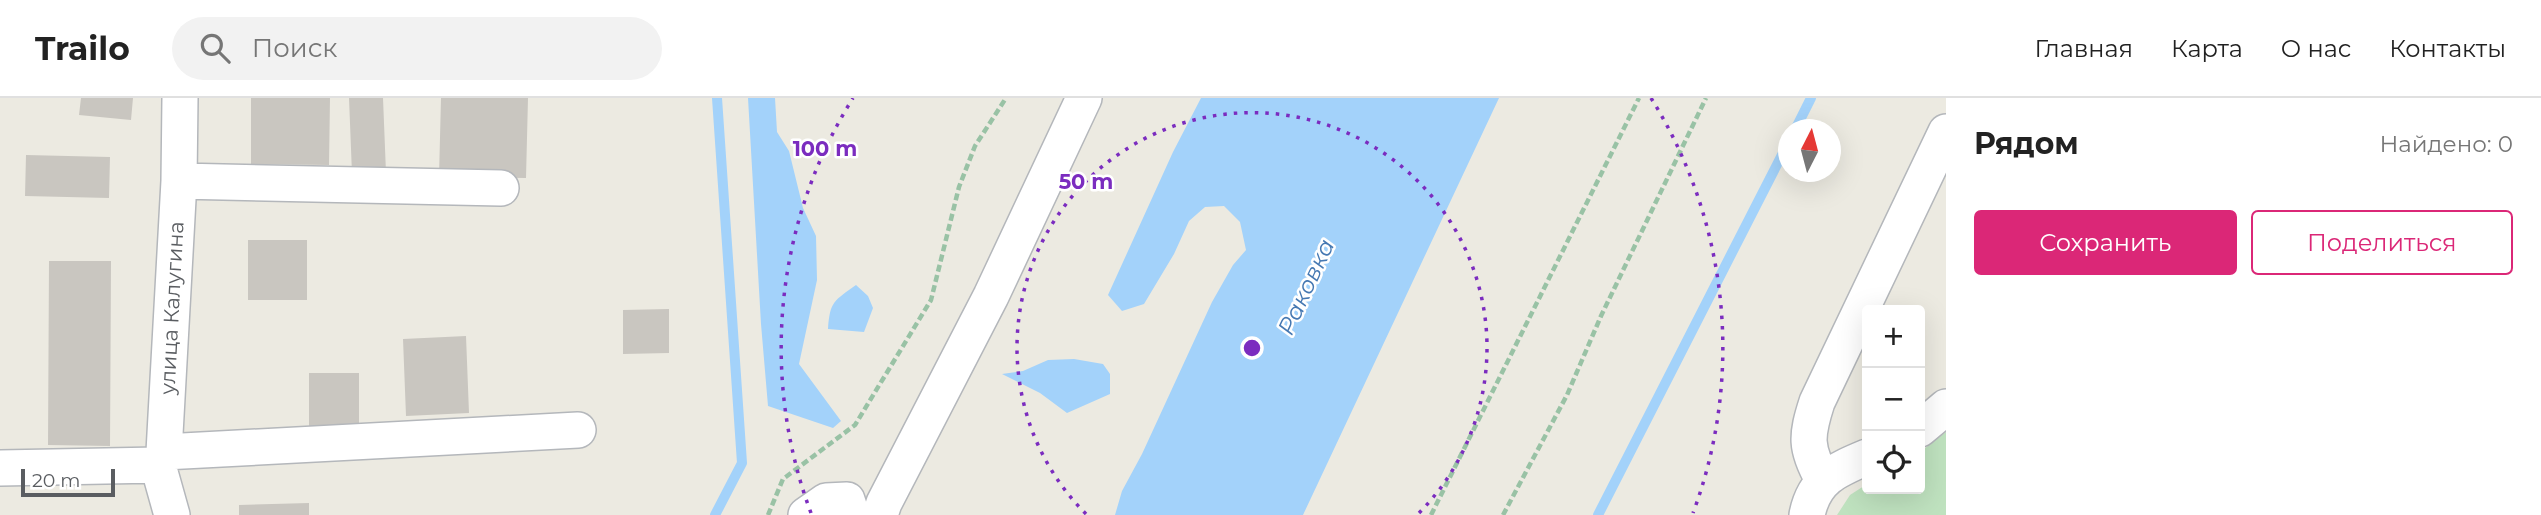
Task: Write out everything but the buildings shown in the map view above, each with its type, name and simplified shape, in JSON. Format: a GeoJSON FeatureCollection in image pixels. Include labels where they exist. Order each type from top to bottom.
{"type":"FeatureCollection","features":[{"type":"Feature","properties":{"kind":"street","name":"улица Калугина"},"geometry":{"type":"LineString","coordinates":[[172,515],[161,458],[179,181],[180,98]]}},
{"type":"Feature","properties":{"kind":"street"},"geometry":{"type":"LineString","coordinates":[[880,515],[991,296],[1084,98]]}},
{"type":"Feature","properties":{"kind":"street"},"geometry":{"type":"LineString","coordinates":[[1823,480],[1811,459],[1808,429],[1817,402],[1946,132]]}},
{"type":"Feature","properties":{"kind":"street"},"geometry":{"type":"LineString","coordinates":[[179,181],[501,188]]}},
{"type":"Feature","properties":{"kind":"street"},"geometry":{"type":"LineString","coordinates":[[1925,425],[1946,407]]}},
{"type":"Feature","properties":{"kind":"street"},"geometry":{"type":"LineString","coordinates":[[0,468],[578,430]]}},
{"type":"Feature","properties":{"kind":"street"},"geometry":{"type":"LineString","coordinates":[[1807,515],[1810,501],[1823,480],[1862,460]]}},
{"type":"Feature","properties":{"kind":"street"},"geometry":{"type":"LineString","coordinates":[[806,515],[826,501],[847,500],[852,515]]}},
{"type":"Feature","properties":{"kind":"path"},"geometry":{"type":"LineString","coordinates":[[768,515],[783,480],[855,425],[931,300],[960,187],[975,146],[1006,98]]}},
{"type":"Feature","properties":{"kind":"path"},"geometry":{"type":"LineString","coordinates":[[1431,515],[1639,98]]}},
{"type":"Feature","properties":{"kind":"path"},"geometry":{"type":"LineString","coordinates":[[1503,515],[1567,395],[1601,316],[1706,98]]}},
{"type":"Feature","properties":{"kind":"green space"},"geometry":{"type":"Polygon","coordinates":[[[1946,432],[1946,515],[1837,515],[1850,495],[1862,487],[1862,494],[1925,494],[1925,448],[1946,432]]]}},
{"type":"Feature","properties":{"kind":"water"},"geometry":{"type":"Polygon","coordinates":[[[748,98],[775,98],[777,132],[789,151],[803,208],[816,236],[817,280],[799,364],[841,421],[833,428],[768,406],[748,98]]]}},
{"type":"Feature","properties":{"kind":"water","name":"Раковка"},"geometry":{"type":"Polygon","coordinates":[[[1201,98],[1499,98],[1303,515],[1115,515],[1122,491],[1142,454],[1212,302],[1233,265],[1246,250],[1240,222],[1224,206],[1205,207],[1189,221],[1174,254],[1144,304],[1122,311],[1108,295],[1173,152],[1201,98]]]}},
{"type":"Feature","properties":{"kind":"water"},"geometry":{"type":"Polygon","coordinates":[[[856,285],[868,296],[873,308],[864,332],[828,329],[834,302],[856,285]]]}},
{"type":"Feature","properties":{"kind":"water"},"geometry":{"type":"Polygon","coordinates":[[[1074,359],[1103,364],[1110,374],[1110,394],[1067,413],[1040,393],[1002,374],[1023,371],[1048,360],[1074,359]]]}},
{"type":"Feature","properties":{"kind":"waterway"},"geometry":{"type":"LineString","coordinates":[[715,515],[742,463],[717,98]]}},
{"type":"Feature","properties":{"kind":"waterway"},"geometry":{"type":"LineString","coordinates":[[1800,119],[1811,98]]}},
{"type":"Feature","properties":{"kind":"waterway"},"geometry":{"type":"LineString","coordinates":[[1598,515],[1778,163]]}}]}
